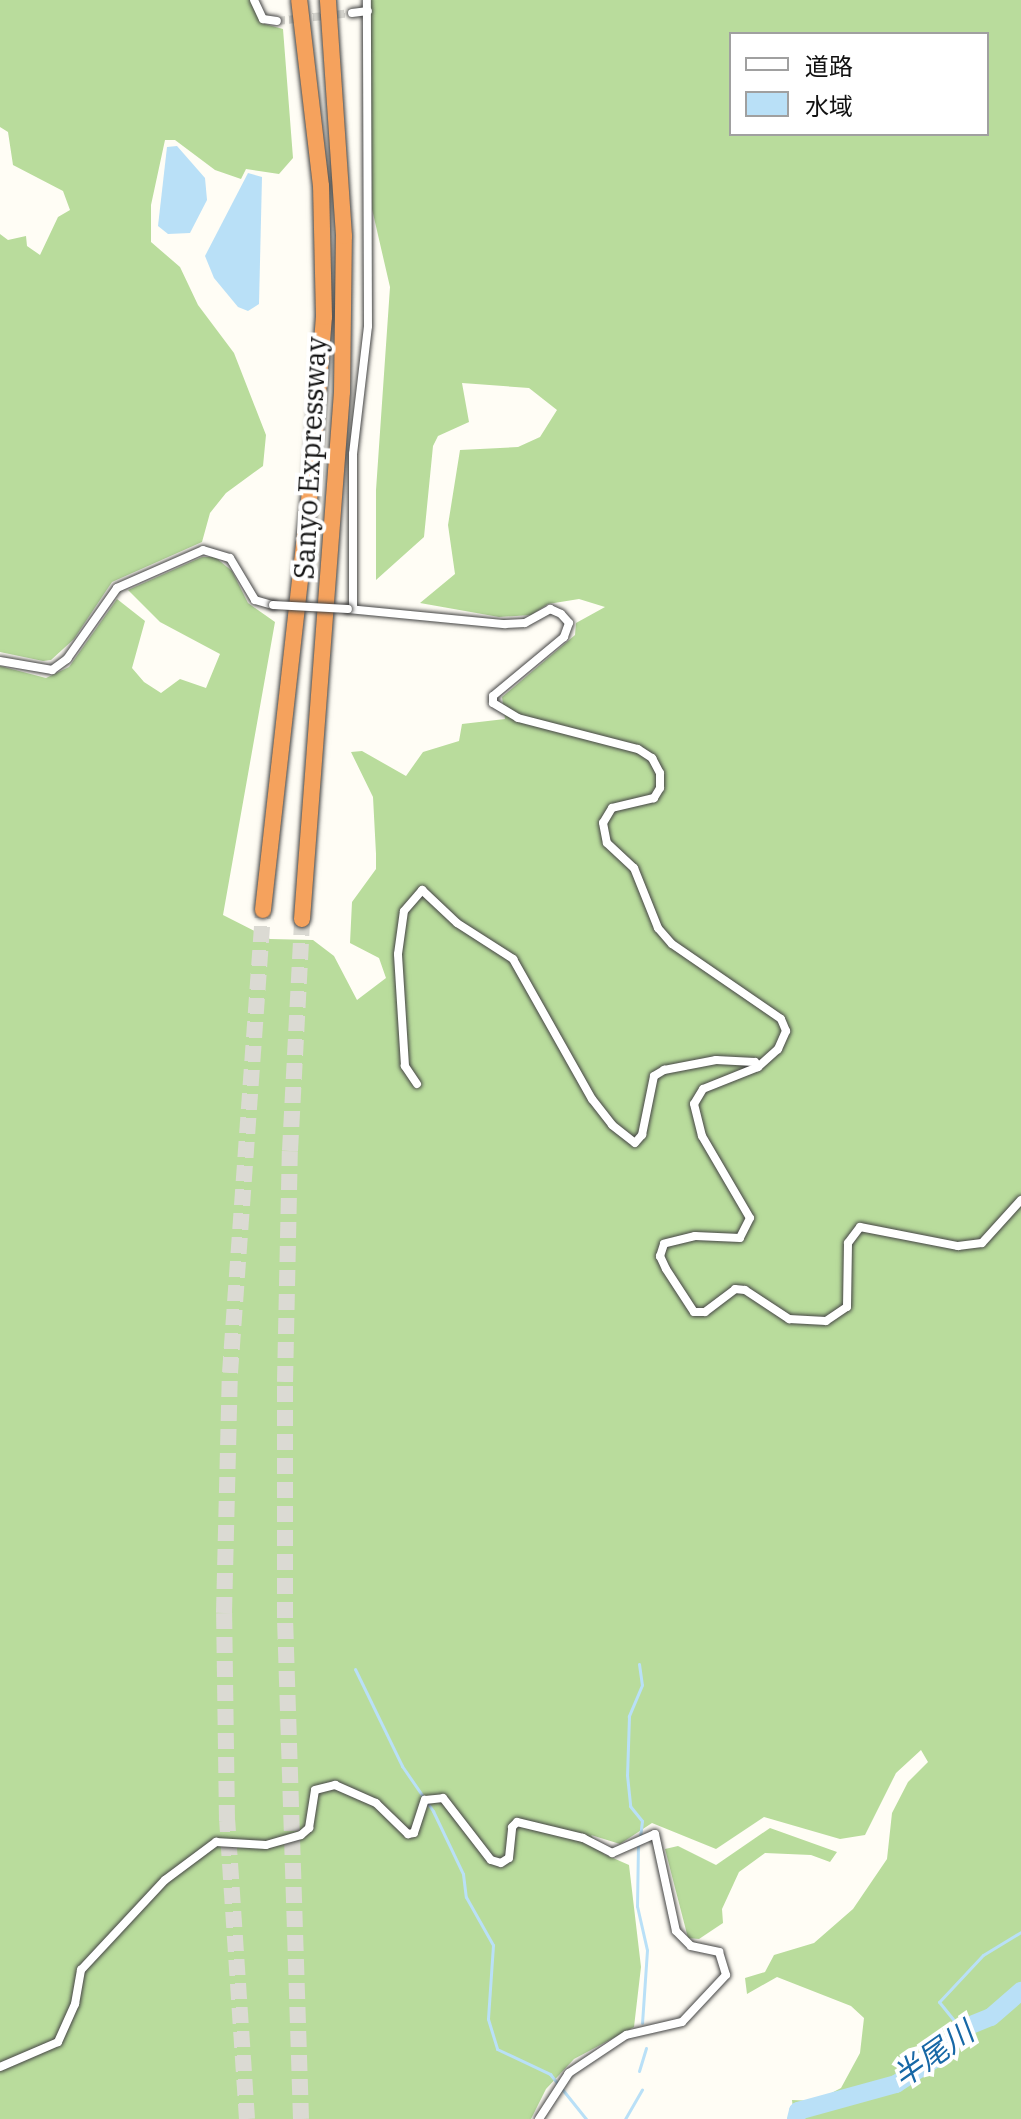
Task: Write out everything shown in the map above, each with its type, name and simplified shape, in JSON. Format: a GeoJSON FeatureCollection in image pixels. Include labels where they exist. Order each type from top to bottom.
{"type":"FeatureCollection","features":[{"type":"Feature","properties":{"kind":"highway","name":"Sanyo Expressway"},"geometry":{"type":"LineString","coordinates":[[263,910],[312,472],[324,317],[321,186],[299,0]]}},
{"type":"Feature","properties":{"kind":"highway","name":"Sanyo Expressway"},"geometry":{"type":"LineString","coordinates":[[302,919],[342,392],[344,236],[328,0]]}},
{"type":"Feature","properties":{"kind":"street"},"geometry":{"type":"LineString","coordinates":[[254,0],[263,19],[277,21]]}},
{"type":"Feature","properties":{"kind":"street"},"geometry":{"type":"LineString","coordinates":[[351,609],[353,454],[368,326],[367,0]]}},
{"type":"Feature","properties":{"kind":"street"},"geometry":{"type":"LineString","coordinates":[[352,13],[368,11]]}},
{"type":"Feature","properties":{"kind":"street"},"geometry":{"type":"LineString","coordinates":[[0,661],[52,670],[67,659],[117,588],[203,550],[230,558],[255,600],[273,605],[505,624],[525,623],[550,609],[569,623],[555,646],[493,696],[493,703],[518,718],[638,749],[652,758],[660,773],[660,788],[654,798],[612,808],[603,823],[607,843],[634,868],[658,928],[672,944],[781,1019],[785,1041],[758,1067],[703,1089],[694,1104],[702,1136],[750,1218],[740,1238],[695,1236],[664,1244],[660,1256],[694,1312],[705,1312],[735,1289],[745,1290],[803,1324],[826,1321],[847,1307],[848,1243],[860,1227],[958,1246],[982,1243],[1021,1200]]}},
{"type":"Feature","properties":{"kind":"street"},"geometry":{"type":"LineString","coordinates":[[417,1084],[405,1066],[398,954],[404,911],[422,890],[457,923],[513,959],[592,1099],[612,1125],[635,1143],[642,1135],[654,1076],[664,1070],[716,1060],[755,1062],[758,1067]]}},
{"type":"Feature","properties":{"kind":"street"},"geometry":{"type":"LineString","coordinates":[[0,2067],[58,2042],[75,2004],[81,1970],[152,1891],[216,1842],[266,1845],[301,1835],[309,1828],[311,1798],[322,1784],[355,1790],[408,1834],[414,1833],[425,1800],[443,1798],[491,1860],[501,1863],[509,1858],[512,1827],[517,1822],[583,1838],[612,1853],[655,1834],[676,1931],[691,1946],[719,1952],[726,1975],[682,2022],[626,2035],[565,2078],[539,2119]]}},
{"type":"Feature","properties":{"kind":"green space"},"geometry":{"type":"Polygon","coordinates":[[[0,0],[251,0],[261,23],[283,29],[293,158],[279,174],[246,169],[241,179],[215,170],[175,140],[165,140],[151,205],[151,242],[180,267],[198,305],[234,353],[266,435],[263,466],[226,493],[210,513],[202,542],[112,582],[74,639],[51,660],[43,661],[0,652],[0,234],[8,240],[26,236],[27,246],[40,255],[58,217],[70,210],[63,191],[13,165],[8,132],[0,127],[0,0]]]}},
{"type":"Feature","properties":{"kind":"green space"},"geometry":{"type":"Polygon","coordinates":[[[369,0],[1021,0],[1021,2119],[794,2119],[792,2100],[816,2101],[841,2088],[860,2053],[864,2018],[851,2006],[777,1977],[747,1994],[745,1978],[765,1972],[774,1955],[814,1943],[853,1909],[887,1859],[892,1813],[908,1782],[928,1762],[921,1750],[896,1773],[865,1835],[840,1839],[764,1817],[716,1849],[652,1823],[620,1844],[591,1835],[604,1854],[629,1865],[641,1967],[634,2027],[574,2059],[546,2089],[531,2119],[0,2119],[0,666],[46,678],[69,667],[117,599],[145,621],[132,668],[144,682],[161,693],[180,679],[206,688],[220,654],[160,622],[128,590],[202,557],[215,557],[232,571],[248,603],[275,622],[223,915],[270,939],[313,940],[334,956],[357,1000],[386,978],[379,958],[350,943],[352,902],[376,869],[373,797],[351,752],[362,751],[406,776],[423,752],[459,741],[462,724],[505,719],[502,697],[575,635],[576,623],[605,607],[579,599],[548,604],[531,615],[499,617],[420,603],[455,574],[448,525],[460,450],[518,447],[540,437],[557,410],[529,388],[462,383],[469,422],[438,436],[433,446],[424,537],[376,580],[376,490],[390,287],[372,209],[369,0]]]}},
{"type":"Feature","properties":{"kind":"green space"},"geometry":{"type":"Polygon","coordinates":[[[770,1828],[837,1852],[830,1862],[811,1855],[765,1853],[739,1872],[722,1909],[723,1923],[699,1939],[688,1938],[665,1849],[678,1846],[716,1865],[770,1828]]]}},
{"type":"Feature","properties":{"kind":"water"},"geometry":{"type":"Polygon","coordinates":[[[177,146],[205,178],[207,200],[190,233],[168,234],[158,226],[167,147],[177,146]]]}},
{"type":"Feature","properties":{"kind":"water"},"geometry":{"type":"Polygon","coordinates":[[[248,173],[262,177],[259,304],[248,311],[238,307],[214,278],[205,256],[248,173]]]}},
{"type":"Feature","properties":{"kind":"waterway"},"geometry":{"type":"LineString","coordinates":[[639,1664],[642,1685],[629,1716],[627,1775],[630,1806],[642,1821],[640,1837]]}},
{"type":"Feature","properties":{"kind":"waterway"},"geometry":{"type":"LineString","coordinates":[[355,1669],[402,1766],[433,1811],[463,1874],[466,1897],[493,1945],[488,2019],[497,2049],[550,2074],[586,2119]]}},
{"type":"Feature","properties":{"kind":"waterway"},"geometry":{"type":"LineString","coordinates":[[638,1844],[637,1906],[647,1950],[642,2023]]}},
{"type":"Feature","properties":{"kind":"waterway"},"geometry":{"type":"LineString","coordinates":[[961,2029],[939,2002],[983,1955],[1021,1932]]}},
{"type":"Feature","properties":{"kind":"waterway","name":"半尾川"},"geometry":{"type":"LineString","coordinates":[[796,2119],[798,2111],[896,2084],[947,2051],[961,2029],[991,2017],[1021,1991]]}},
{"type":"Feature","properties":{"kind":"waterway"},"geometry":{"type":"LineString","coordinates":[[639,2071],[646,2048]]}},
{"type":"Feature","properties":{"kind":"waterway"},"geometry":{"type":"LineString","coordinates":[[625,2119],[642,2089]]}},
{"type":"Feature","properties":{"kind":"tunnel"},"geometry":{"type":"LineString","coordinates":[[277,21],[352,13]]}},
{"type":"Feature","properties":{"kind":"tunnel"},"geometry":{"type":"LineString","coordinates":[[247,2119],[227,1821],[224,1613],[230,1373],[263,910]]}},
{"type":"Feature","properties":{"kind":"tunnel"},"geometry":{"type":"LineString","coordinates":[[301,2119],[285,1618],[285,1382],[290,1151],[302,919]]}}]}
